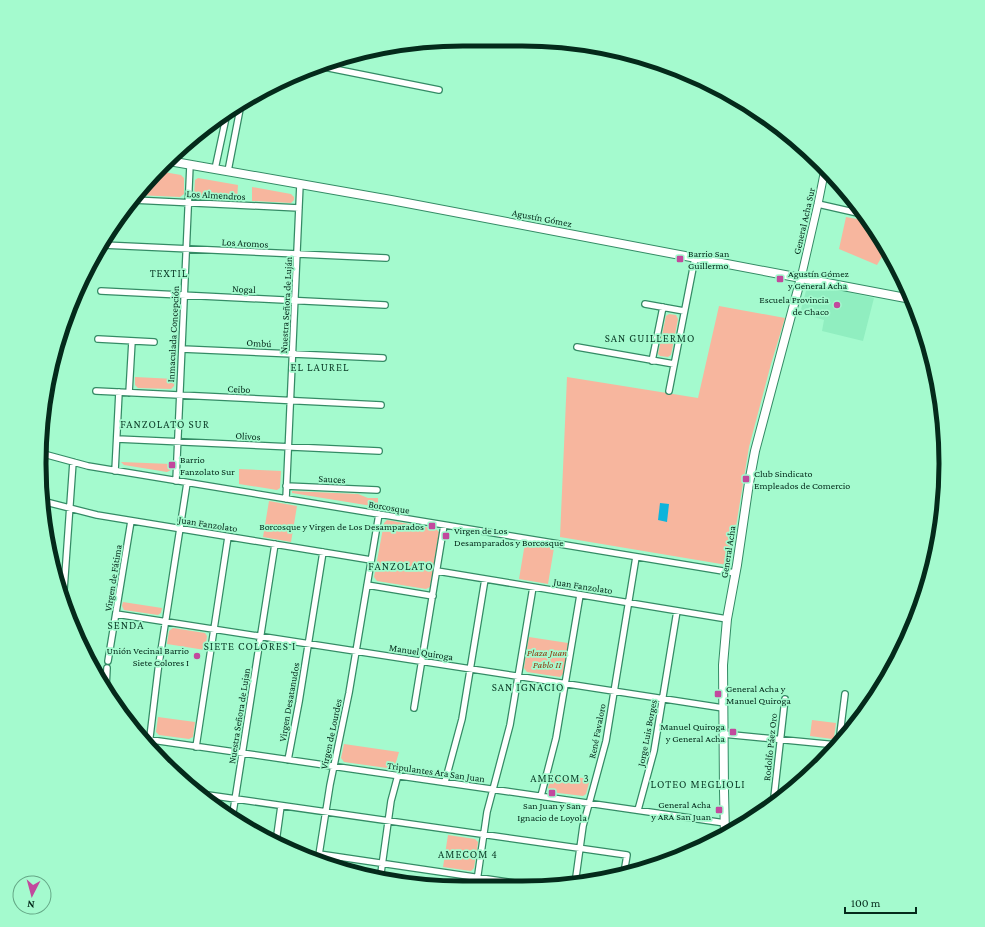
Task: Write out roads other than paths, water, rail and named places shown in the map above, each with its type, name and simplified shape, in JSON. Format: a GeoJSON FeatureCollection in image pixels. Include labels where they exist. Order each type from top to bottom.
{"type":"FeatureCollection","features":[{"type":"Feature","properties":{"kind":"main road","name":"Agustín Gómez"},"geometry":{"type":"LineString","coordinates":[[175,162],[421,206],[904,298]]}},
{"type":"Feature","properties":{"kind":"main road","name":"General Acha"},"geometry":{"type":"LineString","coordinates":[[725,828],[723,658],[727,619],[755,451],[801,278]]}},
{"type":"Feature","properties":{"kind":"street"},"geometry":{"type":"LineString","coordinates":[[331,67],[439,90]]}},
{"type":"Feature","properties":{"kind":"street"},"geometry":{"type":"LineString","coordinates":[[228,171],[240,111]]}},
{"type":"Feature","properties":{"kind":"street"},"geometry":{"type":"LineString","coordinates":[[215,169],[225,121]]}},
{"type":"Feature","properties":{"kind":"street","name":"Inmaculada Concepción"},"geometry":{"type":"LineString","coordinates":[[176,481],[190,165]]}},
{"type":"Feature","properties":{"kind":"street","name":"General Acha Sur"},"geometry":{"type":"LineString","coordinates":[[801,278],[824,175]]}},
{"type":"Feature","properties":{"kind":"street","name":"Nuestra Señora de Luján"},"geometry":{"type":"LineString","coordinates":[[286,499],[300,184]]}},
{"type":"Feature","properties":{"kind":"street","name":"Los Almendros"},"geometry":{"type":"LineString","coordinates":[[139,200],[299,208]]}},
{"type":"Feature","properties":{"kind":"street"},"geometry":{"type":"LineString","coordinates":[[818,204],[855,213]]}},
{"type":"Feature","properties":{"kind":"street","name":"Los Aromos"},"geometry":{"type":"LineString","coordinates":[[108,245],[386,258]]}},
{"type":"Feature","properties":{"kind":"street"},"geometry":{"type":"LineString","coordinates":[[669,391],[695,258]]}},
{"type":"Feature","properties":{"kind":"street","name":"Nogal"},"geometry":{"type":"LineString","coordinates":[[101,291],[385,305]]}},
{"type":"Feature","properties":{"kind":"street"},"geometry":{"type":"LineString","coordinates":[[645,304],[684,311]]}},
{"type":"Feature","properties":{"kind":"street"},"geometry":{"type":"LineString","coordinates":[[652,361],[662,307]]}},
{"type":"Feature","properties":{"kind":"street"},"geometry":{"type":"LineString","coordinates":[[98,339],[154,342]]}},
{"type":"Feature","properties":{"kind":"street"},"geometry":{"type":"LineString","coordinates":[[129,393],[132,341]]}},
{"type":"Feature","properties":{"kind":"street"},"geometry":{"type":"LineString","coordinates":[[578,347],[674,364]]}},
{"type":"Feature","properties":{"kind":"street","name":"Ombú"},"geometry":{"type":"LineString","coordinates":[[182,349],[383,358]]}},
{"type":"Feature","properties":{"kind":"street","name":"Ceibo"},"geometry":{"type":"LineString","coordinates":[[96,391],[381,404]]}},
{"type":"Feature","properties":{"kind":"street"},"geometry":{"type":"LineString","coordinates":[[115,471],[119,392]]}},
{"type":"Feature","properties":{"kind":"street","name":"Olivos"},"geometry":{"type":"LineString","coordinates":[[117,439],[379,451]]}},
{"type":"Feature","properties":{"kind":"street","name":"Borcosque"},"geometry":{"type":"LineString","coordinates":[[46,454],[88,466],[115,471],[735,573]]}},
{"type":"Feature","properties":{"kind":"street"},"geometry":{"type":"LineString","coordinates":[[64,586],[73,462]]}},
{"type":"Feature","properties":{"kind":"street"},"geometry":{"type":"LineString","coordinates":[[148,737],[157,672],[187,483]]}},
{"type":"Feature","properties":{"kind":"street","name":"Sauces"},"geometry":{"type":"LineString","coordinates":[[286,486],[377,490]]}},
{"type":"Feature","properties":{"kind":"street","name":"Juan Fanzolato"},"geometry":{"type":"LineString","coordinates":[[48,503],[97,515],[371,560]]}},
{"type":"Feature","properties":{"kind":"street","name":"Virgen de Lourdes"},"geometry":{"type":"LineString","coordinates":[[319,854],[334,766],[349,693],[379,514]]}},
{"type":"Feature","properties":{"kind":"street","name":"Virgen de Fátima"},"geometry":{"type":"LineString","coordinates":[[108,661],[131,521]]}},
{"type":"Feature","properties":{"kind":"street"},"geometry":{"type":"LineString","coordinates":[[414,708],[444,525]]}},
{"type":"Feature","properties":{"kind":"street"},"geometry":{"type":"LineString","coordinates":[[196,746],[228,536]]}},
{"type":"Feature","properties":{"kind":"street","name":"Nuestra Señora de Lujan"},"geometry":{"type":"LineString","coordinates":[[233,812],[275,544]]}},
{"type":"Feature","properties":{"kind":"street","name":"Virgen Desatanudos"},"geometry":{"type":"LineString","coordinates":[[288,760],[299,702],[323,552]]}},
{"type":"Feature","properties":{"kind":"street","name":"René Favaloro"},"geometry":{"type":"LineString","coordinates":[[576,877],[583,826],[606,741],[636,556]]}},
{"type":"Feature","properties":{"kind":"street","name":"Juan Fanzolato"},"geometry":{"type":"LineString","coordinates":[[437,571],[727,619]]}},
{"type":"Feature","properties":{"kind":"street"},"geometry":{"type":"LineString","coordinates":[[446,782],[462,720],[485,579]]}},
{"type":"Feature","properties":{"kind":"street"},"geometry":{"type":"LineString","coordinates":[[367,585],[432,596]]}},
{"type":"Feature","properties":{"kind":"street"},"geometry":{"type":"LineString","coordinates":[[477,881],[487,812],[510,725],[532,587]]}},
{"type":"Feature","properties":{"kind":"street"},"geometry":{"type":"LineString","coordinates":[[541,796],[556,738],[580,595]]}},
{"type":"Feature","properties":{"kind":"street","name":"Jorge Luis Borges"},"geometry":{"type":"LineString","coordinates":[[638,810],[654,751],[677,611]]}},
{"type":"Feature","properties":{"kind":"street","name":"Manuel Quiroga"},"geometry":{"type":"LineString","coordinates":[[116,614],[723,708]]}},
{"type":"Feature","properties":{"kind":"street"},"geometry":{"type":"LineString","coordinates":[[106,679],[107,668]]}},
{"type":"Feature","properties":{"kind":"street"},"geometry":{"type":"LineString","coordinates":[[840,733],[845,694]]}},
{"type":"Feature","properties":{"kind":"street","name":"Rodolfo Páez Oro"},"geometry":{"type":"LineString","coordinates":[[774,796],[785,699]]}},
{"type":"Feature","properties":{"kind":"street"},"geometry":{"type":"LineString","coordinates":[[723,734],[830,744]]}},
{"type":"Feature","properties":{"kind":"street","name":"Tripulantes Ara San Juan"},"geometry":{"type":"LineString","coordinates":[[152,741],[196,746],[725,822]]}},
{"type":"Feature","properties":{"kind":"street"},"geometry":{"type":"LineString","coordinates":[[381,873],[391,801],[398,775]]}},
{"type":"Feature","properties":{"kind":"street"},"geometry":{"type":"LineString","coordinates":[[209,795],[627,855],[625,868]]}},
{"type":"Feature","properties":{"kind":"street"},"geometry":{"type":"LineString","coordinates":[[277,837],[281,806]]}},
{"type":"Feature","properties":{"kind":"street"},"geometry":{"type":"LineString","coordinates":[[319,854],[503,881]]}},
{"type":"Feature","properties":{"kind":"water"},"geometry":{"type":"Polygon","coordinates":[[[660,503],[669,504],[667,522],[658,520],[660,503]]]}},
{"type":"Feature","properties":{"kind":"place","name":"Barrio San Guillermo"},"geometry":{"type":"Point","coordinates":[680,259]}},
{"type":"Feature","properties":{"kind":"place","name":"Agustín Gómez y General Acha"},"geometry":{"type":"Point","coordinates":[780,279]}},
{"type":"Feature","properties":{"kind":"place","name":"Escuela Provincia de Chaco"},"geometry":{"type":"Point","coordinates":[837,305]}},
{"type":"Feature","properties":{"kind":"place","name":"Barrio Fanzolato Sur"},"geometry":{"type":"Point","coordinates":[172,465]}},
{"type":"Feature","properties":{"kind":"place","name":"Club Sindicato Empleados de Comercio"},"geometry":{"type":"Point","coordinates":[746,479]}},
{"type":"Feature","properties":{"kind":"place","name":"Borcosque y Virgen de Los Desamparados"},"geometry":{"type":"Point","coordinates":[432,526]}},
{"type":"Feature","properties":{"kind":"place","name":"Virgen de Los Desamparados y Borcosque"},"geometry":{"type":"Point","coordinates":[446,536]}},
{"type":"Feature","properties":{"kind":"place","name":"Unión Vecinal Barrio Siete Colores I"},"geometry":{"type":"Point","coordinates":[197,656]}},
{"type":"Feature","properties":{"kind":"place","name":"General Acha y Manuel Quiroga"},"geometry":{"type":"Point","coordinates":[718,694]}},
{"type":"Feature","properties":{"kind":"place","name":"Manuel Quiroga y General Acha"},"geometry":{"type":"Point","coordinates":[733,732]}},
{"type":"Feature","properties":{"kind":"place","name":"San Juan y San Ignacio de Loyola"},"geometry":{"type":"Point","coordinates":[552,793]}},
{"type":"Feature","properties":{"kind":"place","name":"General Acha y ARA San Juan"},"geometry":{"type":"Point","coordinates":[719,810]}},
{"type":"Feature","properties":{"kind":"district","name":"TEXTIL"},"geometry":{"type":"Point","coordinates":[169,273]}},
{"type":"Feature","properties":{"kind":"district","name":"SAN GUILLERMO"},"geometry":{"type":"Point","coordinates":[650,338]}},
{"type":"Feature","properties":{"kind":"district","name":"EL LAUREL"},"geometry":{"type":"Point","coordinates":[320,367]}},
{"type":"Feature","properties":{"kind":"district","name":"FANZOLATO SUR"},"geometry":{"type":"Point","coordinates":[165,424]}},
{"type":"Feature","properties":{"kind":"district","name":"FANZOLATO"},"geometry":{"type":"Point","coordinates":[401,566]}},
{"type":"Feature","properties":{"kind":"district","name":"SENDA"},"geometry":{"type":"Point","coordinates":[126,625]}},
{"type":"Feature","properties":{"kind":"district","name":"SIETE COLORES I"},"geometry":{"type":"Point","coordinates":[250,646]}},
{"type":"Feature","properties":{"kind":"district","name":"SAN IGNACIO"},"geometry":{"type":"Point","coordinates":[528,687]}},
{"type":"Feature","properties":{"kind":"district","name":"AMECOM 3"},"geometry":{"type":"Point","coordinates":[560,778]}},
{"type":"Feature","properties":{"kind":"district","name":"LOTEO MEGLIOLI"},"geometry":{"type":"Point","coordinates":[698,784]}},
{"type":"Feature","properties":{"kind":"district","name":"AMECOM 4"},"geometry":{"type":"Point","coordinates":[468,854]}},
{"type":"Feature","properties":{"kind":"park label","name":"Plaza Juan Pablo II"},"geometry":{"type":"Point","coordinates":[547,658]}}]}
